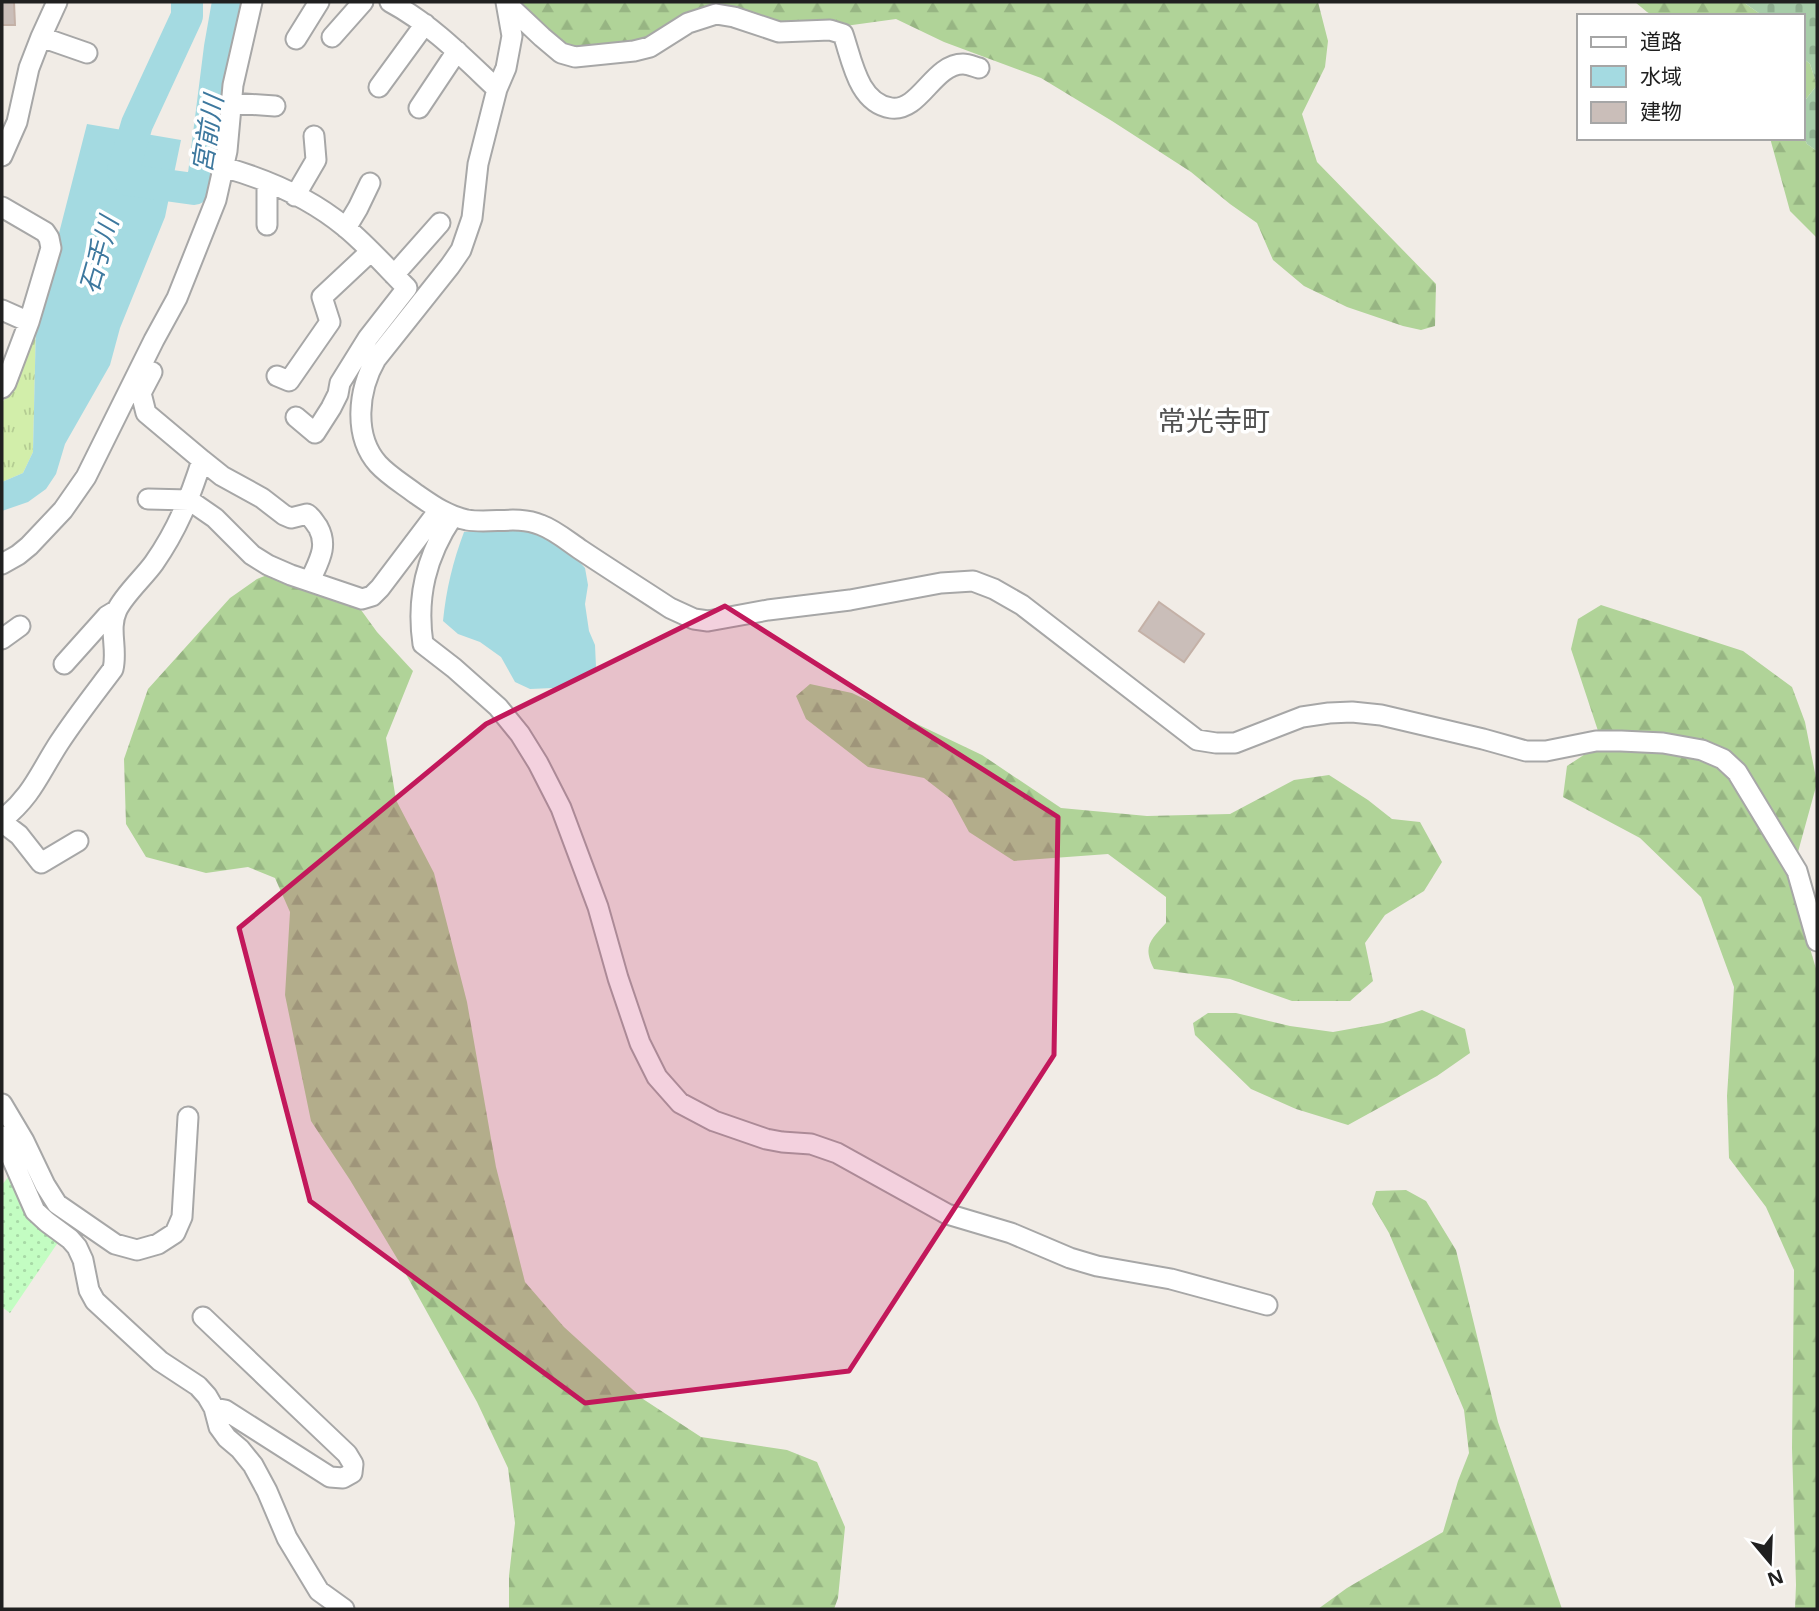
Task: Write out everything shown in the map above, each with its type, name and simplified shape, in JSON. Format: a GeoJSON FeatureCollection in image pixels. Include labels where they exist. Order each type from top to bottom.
{"type":"FeatureCollection","features":[{"type":"Feature","properties":{"kind":"street"},"geometry":{"type":"LineString","coordinates":[[2,156],[17,122],[29,68],[57,2]]}},
{"type":"Feature","properties":{"kind":"street"},"geometry":{"type":"LineString","coordinates":[[4,567],[29,546],[63,510],[86,477],[177,299],[216,200],[227,151],[233,85],[252,2]]}},
{"type":"Feature","properties":{"kind":"street"},"geometry":{"type":"LineString","coordinates":[[296,39],[319,2]]}},
{"type":"Feature","properties":{"kind":"street"},"geometry":{"type":"LineString","coordinates":[[332,37],[363,2]]}},
{"type":"Feature","properties":{"kind":"street"},"geometry":{"type":"LineString","coordinates":[[390,2],[425,24],[497,89]]}},
{"type":"Feature","properties":{"kind":"street"},"geometry":{"type":"LineString","coordinates":[[507,3],[542,37],[561,52],[575,57],[650,47],[688,23],[716,14],[779,32],[831,30],[843,34],[859,81],[867,94],[885,107],[899,109],[910,104],[946,70],[962,64],[979,68]]}},
{"type":"Feature","properties":{"kind":"street"},"geometry":{"type":"LineString","coordinates":[[507,3],[512,36],[506,68],[497,89],[478,164],[472,218],[461,250],[376,359],[363,388],[362,427],[368,448],[377,463],[393,478],[446,513],[469,520],[516,519],[542,525],[670,608],[694,619],[708,621],[768,610],[850,600],[941,583],[973,581],[1022,605],[1197,740],[1235,743],[1302,717],[1352,712],[1381,715],[1526,751],[1546,751],[1596,741],[1663,743],[1702,750],[1723,759],[1737,772],[1797,871],[1817,942]]}},
{"type":"Feature","properties":{"kind":"street"},"geometry":{"type":"LineString","coordinates":[[379,88],[425,24]]}},
{"type":"Feature","properties":{"kind":"street"},"geometry":{"type":"LineString","coordinates":[[41,37],[87,53]]}},
{"type":"Feature","properties":{"kind":"street"},"geometry":{"type":"LineString","coordinates":[[419,108],[457,51]]}},
{"type":"Feature","properties":{"kind":"street"},"geometry":{"type":"LineString","coordinates":[[231,103],[275,106]]}},
{"type":"Feature","properties":{"kind":"street"},"geometry":{"type":"LineString","coordinates":[[295,196],[316,160],[314,136]]}},
{"type":"Feature","properties":{"kind":"street"},"geometry":{"type":"LineString","coordinates":[[223,167],[267,182],[320,208],[346,228],[407,288],[368,338],[340,383],[338,394],[315,433],[296,417]]}},
{"type":"Feature","properties":{"kind":"street"},"geometry":{"type":"LineString","coordinates":[[267,182],[267,225]]}},
{"type":"Feature","properties":{"kind":"street"},"geometry":{"type":"LineString","coordinates":[[346,228],[370,183]]}},
{"type":"Feature","properties":{"kind":"street"},"geometry":{"type":"LineString","coordinates":[[2,207],[45,232],[51,248],[29,322],[2,388]]}},
{"type":"Feature","properties":{"kind":"street"},"geometry":{"type":"LineString","coordinates":[[394,275],[440,223]]}},
{"type":"Feature","properties":{"kind":"street"},"geometry":{"type":"LineString","coordinates":[[277,376],[289,381],[330,322],[322,297],[370,252]]}},
{"type":"Feature","properties":{"kind":"street"},"geometry":{"type":"LineString","coordinates":[[2,310],[29,322]]}},
{"type":"Feature","properties":{"kind":"street"},"geometry":{"type":"LineString","coordinates":[[154,340],[154,369],[141,393],[146,413],[222,477],[262,498],[284,515],[291,517],[307,514],[312,517],[324,542],[310,581]]}},
{"type":"Feature","properties":{"kind":"street"},"geometry":{"type":"LineString","coordinates":[[64,664],[107,617],[118,609],[154,562],[181,519],[202,460]]}},
{"type":"Feature","properties":{"kind":"street"},"geometry":{"type":"LineString","coordinates":[[148,499],[189,500],[215,518],[252,555],[268,565],[362,599],[372,596],[380,588],[446,513]]}},
{"type":"Feature","properties":{"kind":"street"},"geometry":{"type":"LineString","coordinates":[[446,513],[430,557],[424,585],[419,620],[423,644],[498,707],[520,734],[538,763],[561,808],[598,907],[640,1043],[657,1077],[680,1103],[714,1121],[766,1139],[811,1144],[837,1153],[947,1214],[1012,1233],[1070,1258],[1097,1266],[1171,1279],[1267,1305]]}},
{"type":"Feature","properties":{"kind":"street"},"geometry":{"type":"LineString","coordinates":[[78,841],[41,863],[19,835],[2,821],[30,792],[59,743],[113,669],[113,626],[118,609]]}},
{"type":"Feature","properties":{"kind":"street"},"geometry":{"type":"LineString","coordinates":[[2,1104],[57,1204],[115,1244],[137,1250],[158,1244],[175,1233],[183,1217],[188,1117]]}},
{"type":"Feature","properties":{"kind":"street"},"geometry":{"type":"LineString","coordinates":[[2,1136],[35,1211],[77,1247],[83,1260],[89,1290],[95,1301],[160,1361],[208,1396],[219,1427],[253,1465],[287,1538],[319,1591],[344,1609]]}},
{"type":"Feature","properties":{"kind":"street"},"geometry":{"type":"LineString","coordinates":[[203,1317],[346,1454],[353,1464],[352,1473],[343,1478],[330,1477],[225,1410],[214,1408]]}},
{"type":"Feature","properties":{"kind":"highlighted area"},"geometry":{"type":"Polygon","coordinates":[[[725,606],[1058,817],[1054,1055],[849,1371],[585,1403],[310,1201],[239,928],[486,724],[725,606]]]}},
{"type":"Feature","properties":{"kind":"green space"},"geometry":{"type":"Polygon","coordinates":[[[511,2],[1318,2],[1328,41],[1325,67],[1302,114],[1317,162],[1436,284],[1435,326],[1421,330],[1403,326],[1347,307],[1304,286],[1273,260],[1257,223],[1191,172],[1041,78],[944,42],[896,19],[845,26],[710,21],[587,55],[545,46],[511,2]]]}},
{"type":"Feature","properties":{"kind":"green space"},"geometry":{"type":"Polygon","coordinates":[[[1635,2],[1743,2],[1760,14],[1650,14],[1635,2]]]}},
{"type":"Feature","properties":{"kind":"green space"},"geometry":{"type":"Polygon","coordinates":[[[1743,2],[1817,2],[1817,85],[1810,64],[1805,60],[1805,14],[1760,14],[1743,2]]]}},
{"type":"Feature","properties":{"kind":"green space"},"geometry":{"type":"Polygon","coordinates":[[[1805,60],[1810,64],[1817,85],[1805,100],[1805,60]]]}},
{"type":"Feature","properties":{"kind":"green space"},"geometry":{"type":"Polygon","coordinates":[[[1817,85],[1817,151],[1805,140],[1805,100],[1817,85]]]}},
{"type":"Feature","properties":{"kind":"green space"},"geometry":{"type":"Polygon","coordinates":[[[1771,140],[1805,140],[1817,151],[1817,238],[1790,211],[1771,140]]]}},
{"type":"Feature","properties":{"kind":"green space"},"geometry":{"type":"Polygon","coordinates":[[[36,323],[33,452],[23,473],[2,482],[2,403],[14,385],[36,323]]]}},
{"type":"Feature","properties":{"kind":"green space"},"geometry":{"type":"Polygon","coordinates":[[[272,573],[356,603],[377,632],[413,671],[386,738],[396,800],[434,873],[467,1002],[496,1167],[525,1282],[564,1327],[643,1399],[701,1437],[787,1450],[817,1462],[845,1527],[838,1598],[834,1609],[509,1609],[509,1576],[515,1523],[508,1468],[477,1402],[398,1260],[311,1121],[285,995],[290,912],[275,878],[248,867],[206,873],[146,857],[126,824],[124,759],[148,689],[230,598],[257,579],[272,573]]]}},
{"type":"Feature","properties":{"kind":"green space"},"geometry":{"type":"Polygon","coordinates":[[[1601,605],[1743,651],[1792,687],[1805,722],[1817,783],[1790,881],[1817,972],[1817,1609],[1795,1609],[1792,1448],[1794,1270],[1766,1207],[1729,1158],[1727,1096],[1734,987],[1701,897],[1640,838],[1563,797],[1567,766],[1602,743],[1571,649],[1578,619],[1601,605]]]}},
{"type":"Feature","properties":{"kind":"green space"},"geometry":{"type":"Polygon","coordinates":[[[810,684],[852,693],[982,755],[1061,808],[1147,816],[1230,814],[1294,780],[1329,775],[1392,819],[1420,822],[1442,862],[1424,891],[1385,915],[1365,943],[1373,981],[1350,1001],[1292,1001],[1230,979],[1154,969],[1149,949],[1152,939],[1166,923],[1166,897],[1108,854],[1014,861],[969,832],[951,799],[924,778],[868,767],[806,719],[796,696],[810,684]]]}},
{"type":"Feature","properties":{"kind":"green space"},"geometry":{"type":"Polygon","coordinates":[[[1422,1010],[1465,1029],[1470,1053],[1437,1076],[1348,1125],[1296,1109],[1251,1089],[1195,1035],[1193,1023],[1208,1013],[1236,1013],[1290,1026],[1333,1032],[1383,1023],[1422,1010]]]}},
{"type":"Feature","properties":{"kind":"green space"},"geometry":{"type":"Polygon","coordinates":[[[12,1172],[61,1238],[10,1313],[2,1307],[2,1185],[12,1172]]]}},
{"type":"Feature","properties":{"kind":"green space"},"geometry":{"type":"Polygon","coordinates":[[[1406,1190],[1426,1201],[1456,1250],[1498,1422],[1562,1609],[1318,1609],[1347,1588],[1443,1532],[1469,1453],[1464,1410],[1389,1233],[1372,1204],[1376,1191],[1406,1190]]]}},
{"type":"Feature","properties":{"kind":"water"},"geometry":{"type":"Polygon","coordinates":[[[87,124],[181,140],[165,217],[120,328],[110,365],[65,444],[56,474],[46,489],[28,502],[2,511],[2,482],[23,473],[33,452],[36,323],[87,124]]]}},
{"type":"Feature","properties":{"kind":"water"},"geometry":{"type":"Polygon","coordinates":[[[515,529],[541,534],[564,545],[585,568],[588,585],[585,604],[589,631],[595,645],[596,667],[585,678],[553,688],[530,689],[515,682],[501,657],[480,642],[458,634],[443,621],[450,576],[464,532],[515,529]]]}},
{"type":"Feature","properties":{"kind":"building"},"geometry":{"type":"Polygon","coordinates":[[[2,2],[14,2],[15,25],[2,25],[2,2]]]}},
{"type":"Feature","properties":{"kind":"building"},"geometry":{"type":"Polygon","coordinates":[[[1159,602],[1204,634],[1184,662],[1139,631],[1159,602]]]}},
{"type":"Feature","properties":{"kind":"waterway","name":"石手川"},"geometry":{"type":"LineString","coordinates":[[123,171],[137,124],[187,16],[187,2]]}},
{"type":"Feature","properties":{"kind":"waterway","name":"宮前川"},"geometry":{"type":"LineString","coordinates":[[129,180],[194,189],[201,184],[228,2]]}},
{"type":"Feature","properties":{"kind":"district","name":"常光寺町"},"geometry":{"type":"Point","coordinates":[1214,421]}}]}
